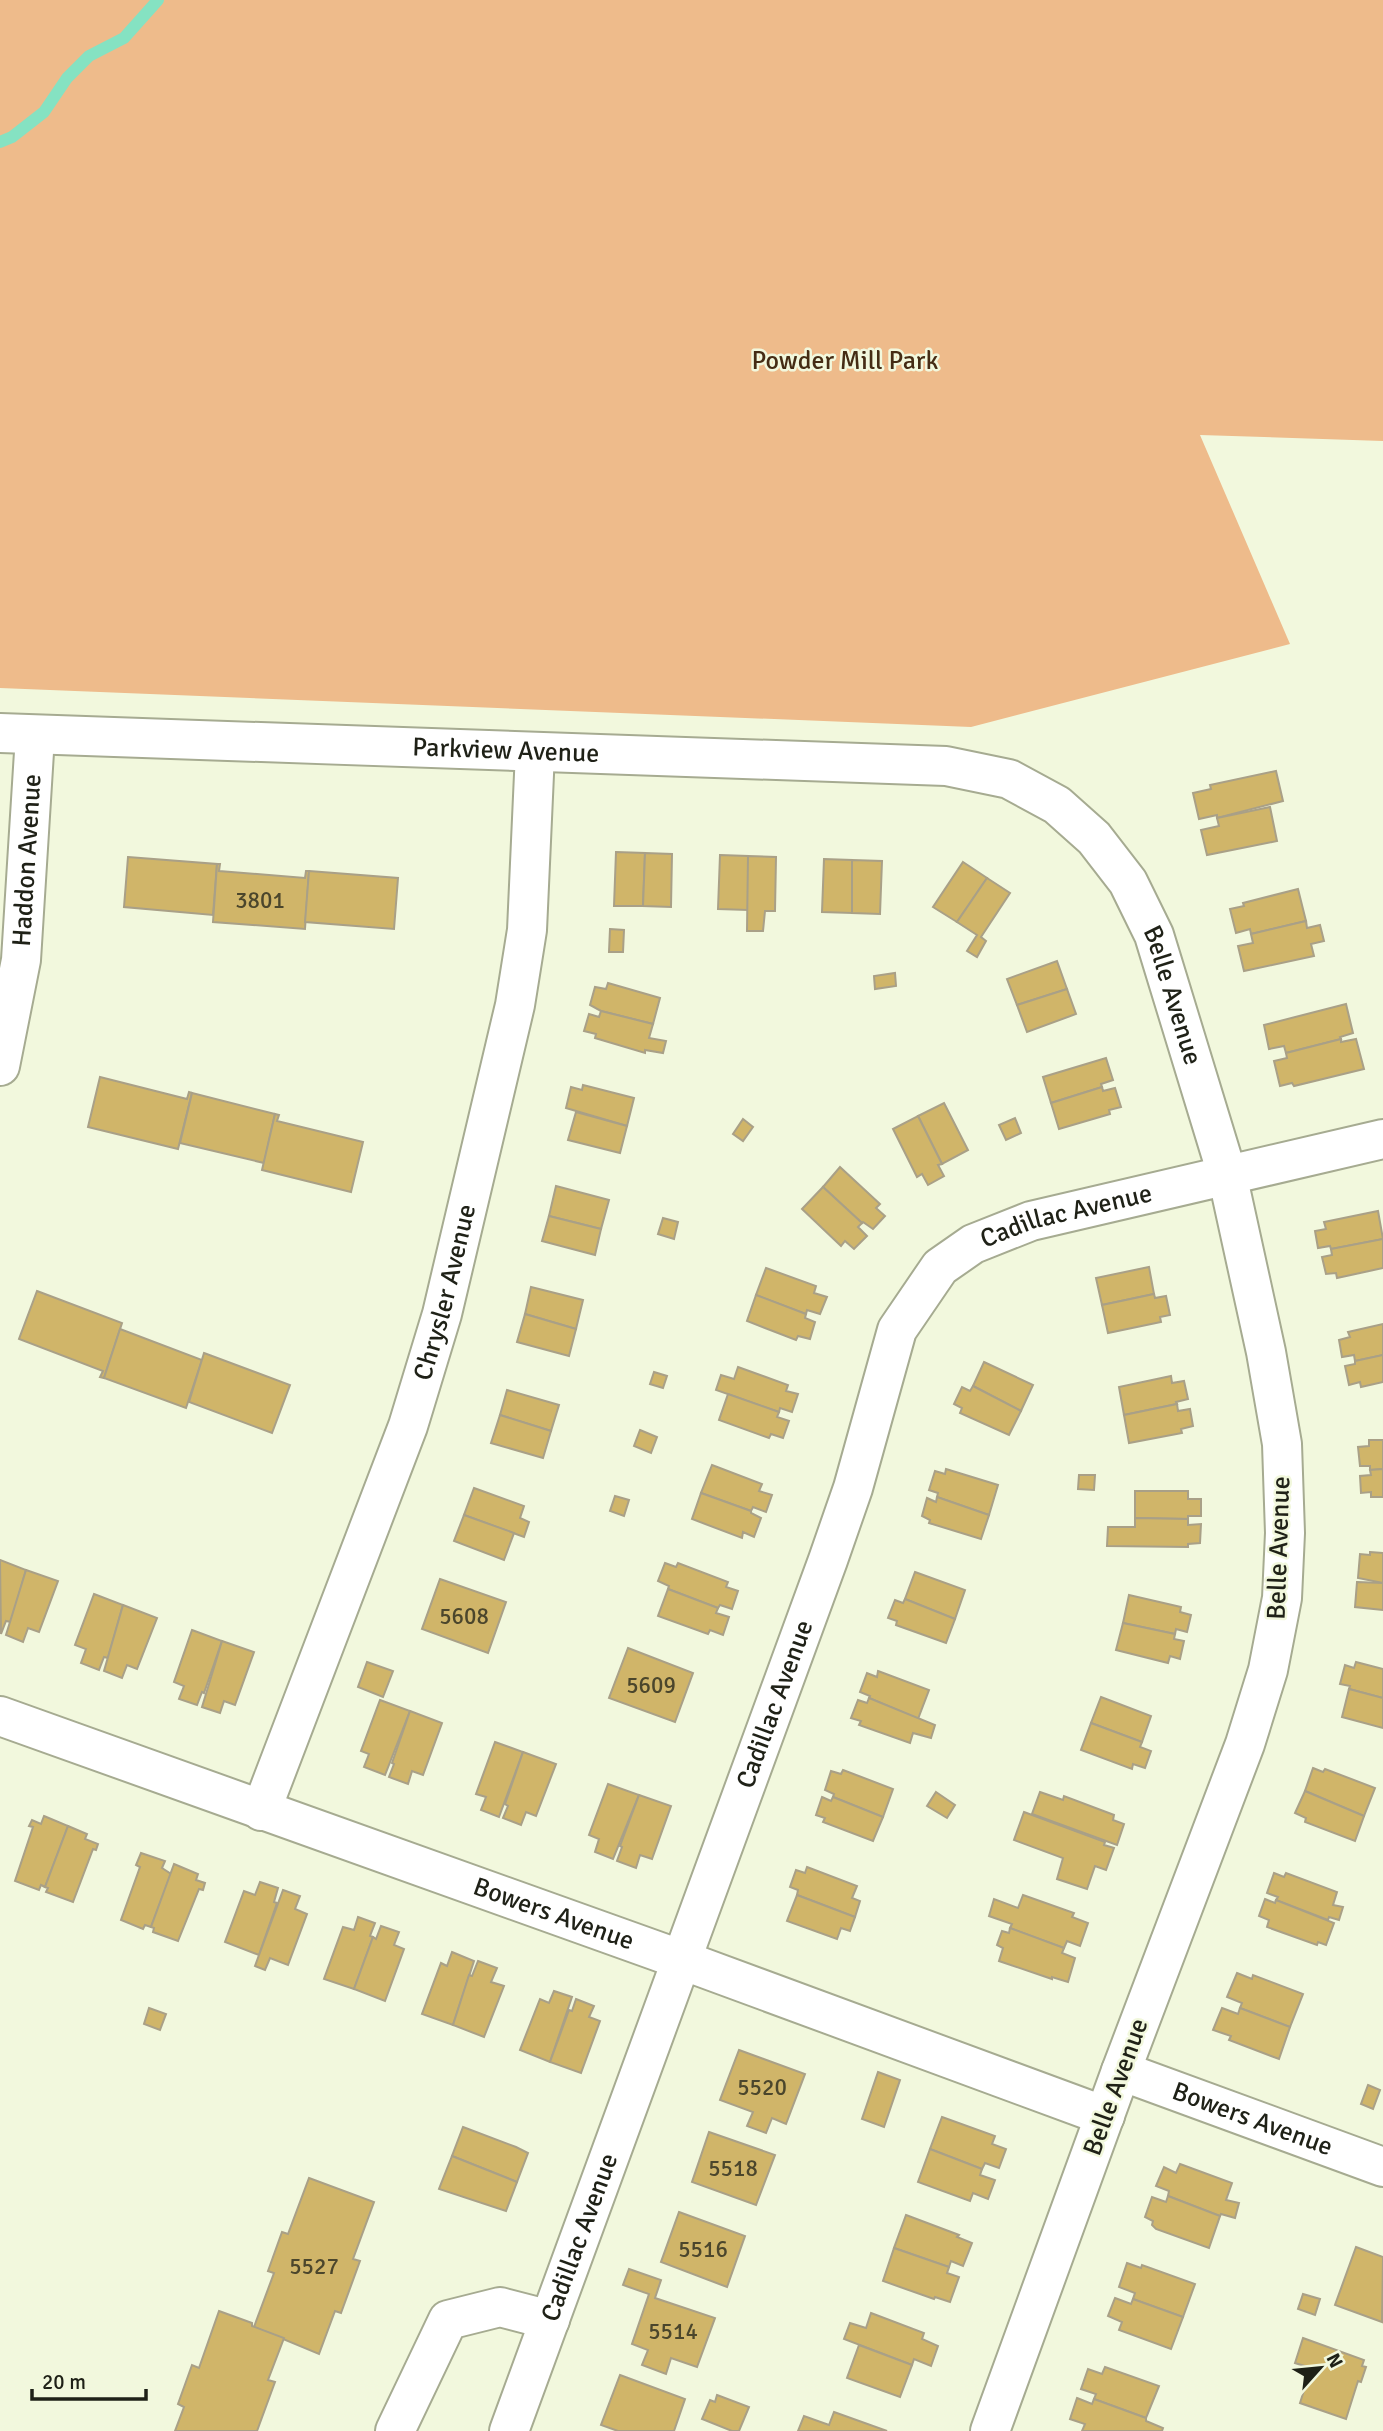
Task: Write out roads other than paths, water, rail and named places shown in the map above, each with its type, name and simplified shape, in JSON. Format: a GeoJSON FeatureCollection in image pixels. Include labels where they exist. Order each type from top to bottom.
{"type":"FeatureCollection","features":[{"type":"Feature","properties":{"kind":"street","name":"Parkview Avenue"},"geometry":{"type":"LineString","coordinates":[[18,735],[946,766],[1009,779]]}},
{"type":"Feature","properties":{"kind":"street","name":"Haddon Avenue"},"geometry":{"type":"LineString","coordinates":[[0,1066],[21,960],[18,735]]}},
{"type":"Feature","properties":{"kind":"street","name":"Chrysler Avenue"},"geometry":{"type":"LineString","coordinates":[[261,1811],[398,1452],[442,1314],[515,1005],[527,930],[535,752]]}},
{"type":"Feature","properties":{"kind":"street","name":"Belle Avenue"},"geometry":{"type":"LineString","coordinates":[[990,2431],[1121,2071],[1245,1744],[1268,1670],[1282,1598],[1285,1533],[1282,1444],[1266,1352],[1227,1174],[1154,935],[1128,882],[1094,838],[1057,805],[1009,779]]}},
{"type":"Feature","properties":{"kind":"street","name":"Cadillac Avenue"},"geometry":{"type":"LineString","coordinates":[[509,2431],[853,1489],[897,1330],[919,1296],[940,1268],[973,1244],[1031,1222],[1383,1139]]}},
{"type":"Feature","properties":{"kind":"street","name":"Bowers Avenue"},"geometry":{"type":"LineString","coordinates":[[0,1716],[682,1960],[1105,2116]]}},
{"type":"Feature","properties":{"kind":"street","name":"Bowers Avenue"},"geometry":{"type":"LineString","coordinates":[[1121,2071],[1383,2167]]}},
{"type":"Feature","properties":{"kind":"street"},"geometry":{"type":"LineString","coordinates":[[395,2431],[448,2320],[500,2308],[550,2320]]}},
{"type":"Feature","properties":{"kind":"waterway"},"geometry":{"type":"LineString","coordinates":[[0,142],[12,137],[44,112],[67,78],[89,56],[124,38],[158,0]]}},
{"type":"Feature","properties":{"kind":"park label","name":"Powder Mill Park"},"geometry":{"type":"Point","coordinates":[845,361]}}]}
